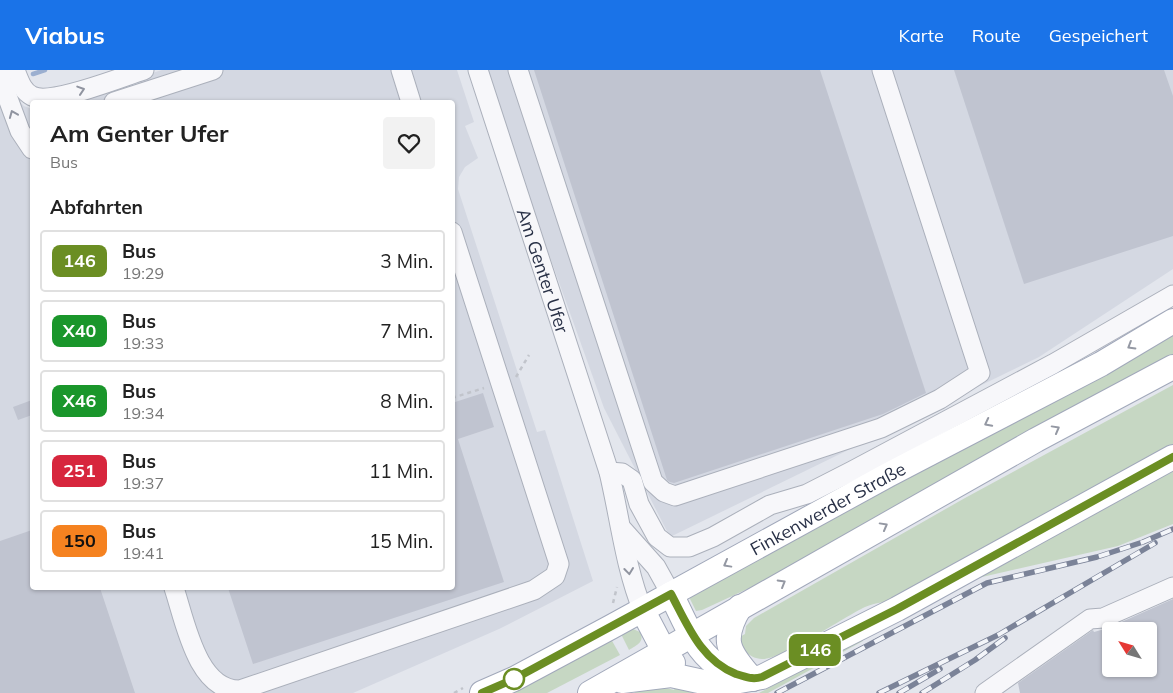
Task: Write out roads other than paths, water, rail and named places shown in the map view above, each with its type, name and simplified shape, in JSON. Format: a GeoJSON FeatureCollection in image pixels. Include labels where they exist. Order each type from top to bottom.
{"type":"FeatureCollection","features":[{"type":"Feature","properties":{"kind":"main road","name":"Finkenwerder Straße"},"geometry":{"type":"LineString","coordinates":[[482,693],[514,679],[642,611],[888,475],[1101,364],[1173,320]]}},
{"type":"Feature","properties":{"kind":"main road"},"geometry":{"type":"LineString","coordinates":[[599,688],[1036,440],[1173,367]]}},
{"type":"Feature","properties":{"kind":"main road"},"geometry":{"type":"LineString","coordinates":[[599,688],[655,676],[689,678],[717,684],[753,680],[773,672],[897,609],[1173,457]]}},
{"type":"Feature","properties":{"kind":"main road"},"geometry":{"type":"LineString","coordinates":[[671,594],[692,635],[714,663],[753,680]]}},
{"type":"Feature","properties":{"kind":"main road"},"geometry":{"type":"LineString","coordinates":[[740,607],[730,623],[728,634],[730,652],[753,680]]}},
{"type":"Feature","properties":{"kind":"main road"},"geometry":{"type":"LineString","coordinates":[[642,611],[664,651],[689,678]]}},
{"type":"Feature","properties":{"kind":"street"},"geometry":{"type":"LineString","coordinates":[[15,70],[25,91],[41,99],[56,98],[144,70]]}},
{"type":"Feature","properties":{"kind":"street"},"geometry":{"type":"LineString","coordinates":[[120,100],[213,70]]}},
{"type":"Feature","properties":{"kind":"street"},"geometry":{"type":"LineString","coordinates":[[400,70],[410,100]]}},
{"type":"Feature","properties":{"kind":"street","name":"Am Genter Ufer"},"geometry":{"type":"LineString","coordinates":[[478,70],[609,472],[622,529],[630,581],[642,611]]}},
{"type":"Feature","properties":{"kind":"street"},"geometry":{"type":"LineString","coordinates":[[518,70],[653,482],[664,492],[675,496],[881,428],[940,399],[980,373],[882,70]]}},
{"type":"Feature","properties":{"kind":"street"},"geometry":{"type":"LineString","coordinates":[[0,76],[20,131],[30,145]]}},
{"type":"Feature","properties":{"kind":"street"},"geometry":{"type":"LineString","coordinates":[[175,590],[200,663],[212,680],[230,691],[240,690],[534,590],[555,576],[559,564],[455,241]]}},
{"type":"Feature","properties":{"kind":"street"},"geometry":{"type":"LineString","coordinates":[[609,472],[622,473],[632,480],[639,504],[657,537],[670,547],[689,547],[713,537],[770,505],[807,494],[852,471],[1053,364],[1173,294]]}},
{"type":"Feature","properties":{"kind":"street","name":"Am Genter Ufer"},"geometry":{"type":"LineString","coordinates":[[622,529],[656,567],[671,594]]}},
{"type":"Feature","properties":{"kind":"street"},"geometry":{"type":"LineString","coordinates":[[984,693],[1090,618],[1103,618],[1173,587]]}},
{"type":"Feature","properties":{"kind":"waterway"},"geometry":{"type":"LineString","coordinates":[[33,74],[45,70]]}},
{"type":"Feature","properties":{"kind":"railway"},"geometry":{"type":"LineString","coordinates":[[777,693],[987,583],[1097,557],[1143,542],[1173,529]]}},
{"type":"Feature","properties":{"kind":"railway"},"geometry":{"type":"LineString","coordinates":[[879,693],[998,635],[1155,543]]}},
{"type":"Feature","properties":{"kind":"railway"},"geometry":{"type":"LineString","coordinates":[[922,693],[975,660],[1005,638]]}},
{"type":"Feature","properties":{"kind":"railway"},"geometry":{"type":"LineString","coordinates":[[899,693],[940,669]]}}]}
